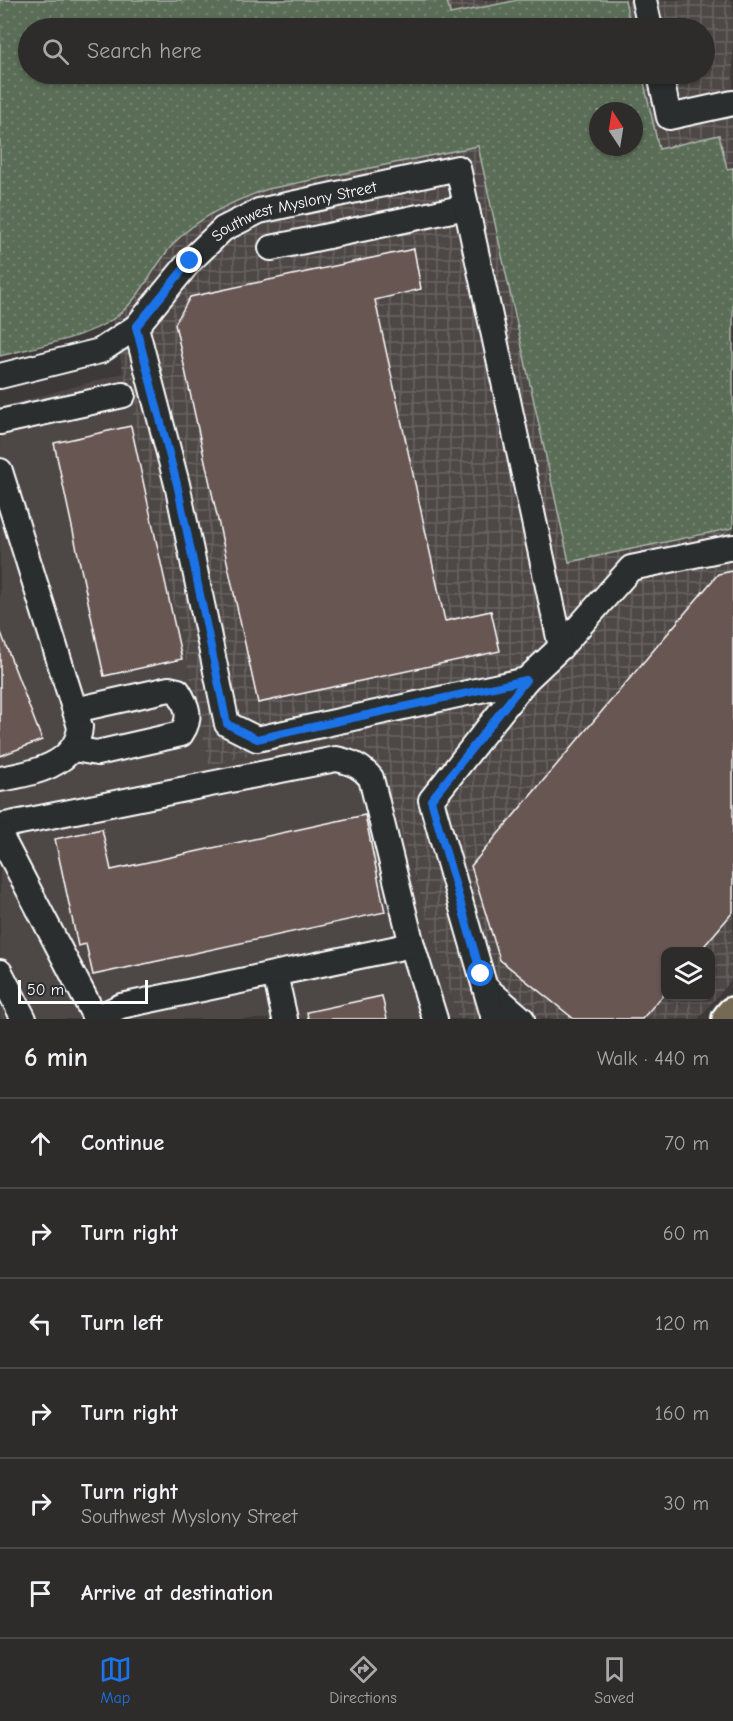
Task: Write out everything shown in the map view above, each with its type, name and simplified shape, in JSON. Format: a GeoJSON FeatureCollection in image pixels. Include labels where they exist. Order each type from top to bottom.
{"type":"FeatureCollection","features":[{"type":"Feature","properties":{"kind":"highway"},"geometry":{"type":"LineString","coordinates":[[729,1019],[733,1014]]}},
{"type":"Feature","properties":{"kind":"street"},"geometry":{"type":"LineString","coordinates":[[644,0],[648,18]]}},
{"type":"Feature","properties":{"kind":"street"},"geometry":{"type":"LineString","coordinates":[[662,84],[669,117],[733,103]]}},
{"type":"Feature","properties":{"kind":"street","name":"Southwest Myslony Street"},"geometry":{"type":"LineString","coordinates":[[0,376],[100,351],[136,327],[190,261],[223,229],[259,211],[458,168],[466,207]]}},
{"type":"Feature","properties":{"kind":"street"},"geometry":{"type":"LineString","coordinates":[[271,248],[466,207],[561,646]]}},
{"type":"Feature","properties":{"kind":"street"},"geometry":{"type":"LineString","coordinates":[[136,327],[177,484],[227,724],[257,739],[526,680]]}},
{"type":"Feature","properties":{"kind":"street"},"geometry":{"type":"LineString","coordinates":[[0,422],[123,395]]}},
{"type":"Feature","properties":{"kind":"street"},"geometry":{"type":"LineString","coordinates":[[0,471],[80,727],[79,738],[74,748],[52,765],[24,775],[0,779]]}},
{"type":"Feature","properties":{"kind":"street"},"geometry":{"type":"LineString","coordinates":[[494,1019],[431,800],[526,680],[561,646],[631,568],[733,547]]}},
{"type":"Feature","properties":{"kind":"street"},"geometry":{"type":"LineString","coordinates":[[74,748],[97,753],[181,734],[187,726],[188,716],[185,702],[178,691],[169,689],[75,710]]}},
{"type":"Feature","properties":{"kind":"street"},"geometry":{"type":"LineString","coordinates":[[0,826],[336,759],[350,762],[364,770],[371,778],[412,945],[435,1019]]}},
{"type":"Feature","properties":{"kind":"street"},"geometry":{"type":"LineString","coordinates":[[0,836],[95,1019],[121,1006],[412,945]]}},
{"type":"Feature","properties":{"kind":"street"},"geometry":{"type":"LineString","coordinates":[[0,972],[24,1019]]}},
{"type":"Feature","properties":{"kind":"street"},"geometry":{"type":"LineString","coordinates":[[276,974],[285,1019]]}},
{"type":"Feature","properties":{"kind":"street"},"geometry":{"type":"LineString","coordinates":[[485,987],[522,1019]]}},
{"type":"Feature","properties":{"kind":"shaded area"},"geometry":{"type":"Polygon","coordinates":[[[447,0],[518,0],[450,14],[447,0]]]}},
{"type":"Feature","properties":{"kind":"shaded area"},"geometry":{"type":"Polygon","coordinates":[[[625,0],[733,0],[733,168],[727,169],[718,136],[659,149],[644,84],[715,84],[715,18],[629,18],[625,0]]]}},
{"type":"Feature","properties":{"kind":"shaded area"},"geometry":{"type":"Polygon","coordinates":[[[478,146],[569,562],[733,528],[733,978],[715,999],[715,947],[661,947],[661,1001],[713,1001],[698,1019],[458,1019],[383,774],[367,751],[343,737],[209,765],[112,320],[130,305],[176,241],[205,218],[239,199],[268,189],[478,146]]]}},
{"type":"Feature","properties":{"kind":"shaded area"},"geometry":{"type":"Polygon","coordinates":[[[124,373],[209,765],[343,737],[367,751],[383,774],[458,1019],[0,1019],[0,407],[124,373]]]}},
{"type":"Feature","properties":{"kind":"green space"},"geometry":{"type":"Polygon","coordinates":[[[0,0],[447,0],[450,14],[518,0],[625,0],[629,18],[18,18],[18,84],[644,84],[659,149],[719,135],[727,169],[733,168],[733,528],[569,562],[478,146],[268,189],[231,203],[196,223],[176,241],[140,292],[123,311],[102,326],[74,337],[0,356],[0,0]]]}},
{"type":"Feature","properties":{"kind":"building"},"geometry":{"type":"Polygon","coordinates":[[[414,249],[421,289],[375,300],[445,621],[491,611],[500,651],[258,703],[175,324],[190,297],[414,249]]]}},
{"type":"Feature","properties":{"kind":"building"},"geometry":{"type":"Polygon","coordinates":[[[131,426],[182,659],[104,676],[54,443],[131,426]]]}},
{"type":"Feature","properties":{"kind":"building"},"geometry":{"type":"Polygon","coordinates":[[[733,571],[733,912],[703,947],[661,947],[661,998],[642,1019],[574,1019],[500,960],[471,866],[718,574],[733,571]]]}},
{"type":"Feature","properties":{"kind":"building"},"geometry":{"type":"Polygon","coordinates":[[[0,630],[42,740],[0,756],[0,630]]]}},
{"type":"Feature","properties":{"kind":"building"},"geometry":{"type":"Polygon","coordinates":[[[365,815],[385,912],[93,975],[86,944],[78,946],[55,839],[102,829],[111,870],[365,815]]]}},
{"type":"Feature","properties":{"kind":"building"},"geometry":{"type":"Polygon","coordinates":[[[382,996],[387,1019],[308,1019],[307,1012],[382,996]]]}},
{"type":"Feature","properties":{"kind":"route"},"geometry":{"type":"LineString","coordinates":[[190,261],[136,327],[177,484],[227,724],[257,739],[526,680],[431,800],[481,974]]}}]}
